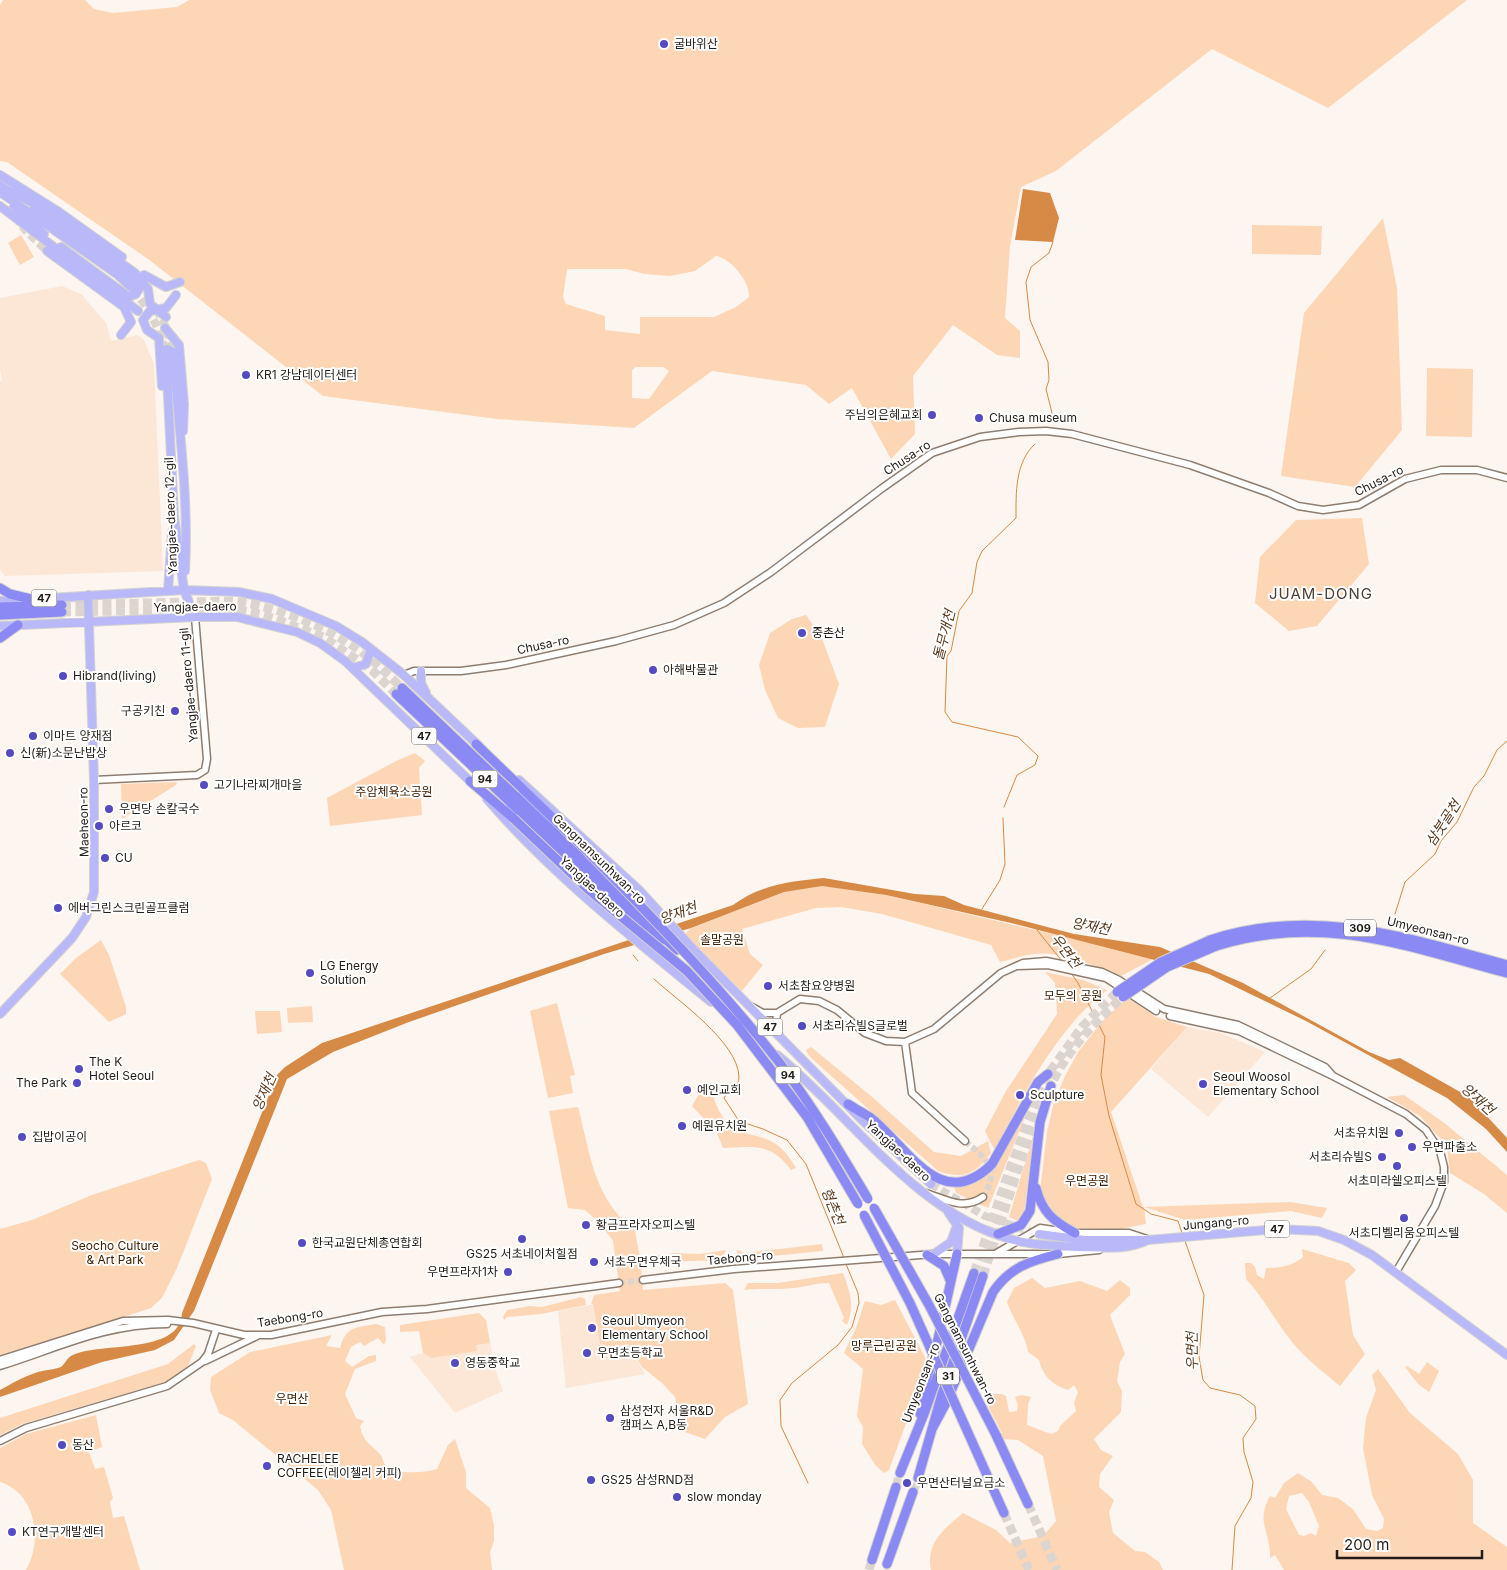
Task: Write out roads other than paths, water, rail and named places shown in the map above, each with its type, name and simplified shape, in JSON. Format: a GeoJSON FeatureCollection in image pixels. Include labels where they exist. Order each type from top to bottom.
{"type":"FeatureCollection","features":[{"type":"Feature","properties":{"kind":"highway"},"geometry":{"type":"LineString","coordinates":[[0,588],[10,594],[31,599]]}},
{"type":"Feature","properties":{"kind":"highway"},"geometry":{"type":"LineString","coordinates":[[0,607],[62,609],[0,615]]}},
{"type":"Feature","properties":{"kind":"highway"},"geometry":{"type":"LineString","coordinates":[[0,638],[18,626]]}},
{"type":"Feature","properties":{"kind":"highway","name":"Yangjae-daero"},"geometry":{"type":"LineString","coordinates":[[474,748],[399,691],[452,749],[577,861]]}},
{"type":"Feature","properties":{"kind":"highway"},"geometry":{"type":"LineString","coordinates":[[474,748],[586,851],[646,912],[689,967]]}},
{"type":"Feature","properties":{"kind":"highway","name":"Gangnamsunhwan-ro"},"geometry":{"type":"LineString","coordinates":[[474,748],[577,861],[733,1007],[779,1063],[814,1112],[868,1199]]}},
{"type":"Feature","properties":{"kind":"highway"},"geometry":{"type":"LineString","coordinates":[[470,781],[513,818],[589,890],[689,967]]}},
{"type":"Feature","properties":{"kind":"highway","name":"Umyeonsan-ro"},"geometry":{"type":"LineString","coordinates":[[1120,995],[1161,962],[1213,943],[1229,934],[1274,925],[1326,924],[1395,935],[1507,964]]}},
{"type":"Feature","properties":{"kind":"highway","name":"Umyeonsan-ro"},"geometry":{"type":"LineString","coordinates":[[1213,943],[1273,932],[1297,930],[1337,933],[1394,943],[1507,973]]}},
{"type":"Feature","properties":{"kind":"highway","name":"Gangnamsunhwan-ro"},"geometry":{"type":"LineString","coordinates":[[689,967],[782,1082],[807,1117],[858,1204]]}},
{"type":"Feature","properties":{"kind":"highway"},"geometry":{"type":"LineString","coordinates":[[848,1104],[871,1119],[919,1166],[948,1182],[958,1182],[982,1174],[992,1164],[1038,1082],[1048,1074]]}},
{"type":"Feature","properties":{"kind":"highway"},"geometry":{"type":"LineString","coordinates":[[998,1234],[1018,1227],[1026,1220],[1030,1211],[1035,1185],[1040,1122],[1051,1086]]}},
{"type":"Feature","properties":{"kind":"highway"},"geometry":{"type":"LineString","coordinates":[[1035,1185],[1039,1202],[1048,1216],[1075,1232]]}},
{"type":"Feature","properties":{"kind":"highway","name":"Gangnamsunhwan-ro"},"geometry":{"type":"LineString","coordinates":[[874,1208],[929,1305],[996,1435],[1028,1504]]}},
{"type":"Feature","properties":{"kind":"highway"},"geometry":{"type":"LineString","coordinates":[[864,1215],[910,1303],[1004,1513]]}},
{"type":"Feature","properties":{"kind":"highway"},"geometry":{"type":"LineString","coordinates":[[930,1254],[944,1266],[950,1280]]}},
{"type":"Feature","properties":{"kind":"highway"},"geometry":{"type":"LineString","coordinates":[[919,1424],[923,1392],[938,1339],[957,1254]]}},
{"type":"Feature","properties":{"kind":"highway"},"geometry":{"type":"LineString","coordinates":[[932,1429],[946,1403],[993,1292],[1000,1282],[1007,1274],[1025,1263],[1058,1254]]}},
{"type":"Feature","properties":{"kind":"highway","name":"Umyeonsan-ro"},"geometry":{"type":"LineString","coordinates":[[900,1473],[979,1274],[918,1478]]}},
{"type":"Feature","properties":{"kind":"highway"},"geometry":{"type":"LineString","coordinates":[[872,1560],[896,1487]]}},
{"type":"Feature","properties":{"kind":"highway"},"geometry":{"type":"LineString","coordinates":[[887,1564],[913,1492]]}},
{"type":"Feature","properties":{"kind":"main road"},"geometry":{"type":"LineString","coordinates":[[0,175],[59,212],[115,251],[139,282]]}},
{"type":"Feature","properties":{"kind":"main road"},"geometry":{"type":"LineString","coordinates":[[0,185],[4,191],[118,275],[139,282],[166,287],[180,282]]}},
{"type":"Feature","properties":{"kind":"main road"},"geometry":{"type":"LineString","coordinates":[[4,191],[48,211],[116,258],[148,289],[150,304],[166,317]]}},
{"type":"Feature","properties":{"kind":"main road"},"geometry":{"type":"LineString","coordinates":[[0,198],[4,206],[126,298],[136,294],[139,282]]}},
{"type":"Feature","properties":{"kind":"main road"},"geometry":{"type":"LineString","coordinates":[[0,198],[16,208],[40,232],[123,296],[127,305],[138,311],[147,330],[159,338],[169,356],[178,345],[165,328],[166,317],[176,302],[176,295],[166,308],[147,313],[143,320]]}},
{"type":"Feature","properties":{"kind":"main road"},"geometry":{"type":"LineString","coordinates":[[47,251],[124,307],[138,311]]}},
{"type":"Feature","properties":{"kind":"main road"},"geometry":{"type":"LineString","coordinates":[[121,335],[130,322],[124,307]]}},
{"type":"Feature","properties":{"kind":"main road"},"geometry":{"type":"LineString","coordinates":[[154,334],[165,328]]}},
{"type":"Feature","properties":{"kind":"main road","name":"Yangjae-daero 12-gil"},"geometry":{"type":"LineString","coordinates":[[169,356],[184,404],[182,468],[186,549],[184,590]]}},
{"type":"Feature","properties":{"kind":"main road","name":"Yangjae-daero 12-gil"},"geometry":{"type":"LineString","coordinates":[[169,356],[172,488],[184,590]]}},
{"type":"Feature","properties":{"kind":"main road"},"geometry":{"type":"LineString","coordinates":[[168,591],[174,516]]}},
{"type":"Feature","properties":{"kind":"main road","name":"Yangjae-daero"},"geometry":{"type":"LineString","coordinates":[[0,601],[184,590],[239,592],[272,599],[336,626],[371,649],[404,675],[474,748],[536,794],[659,911],[744,1002],[863,1121],[932,1184]]}},
{"type":"Feature","properties":{"kind":"main road","name":"Yangjae-daero 11-gil"},"geometry":{"type":"LineString","coordinates":[[184,590],[195,617]]}},
{"type":"Feature","properties":{"kind":"main road","name":"Maeheon-ro"},"geometry":{"type":"LineString","coordinates":[[0,1014],[72,938],[86,917],[96,886],[88,595]]}},
{"type":"Feature","properties":{"kind":"main road","name":"Yangjae-daero"},"geometry":{"type":"LineString","coordinates":[[0,626],[195,617],[237,617],[297,632],[320,643],[353,668],[470,781],[506,822],[615,926],[782,1059],[895,1168],[944,1207],[998,1234],[1018,1241],[1116,1248],[1136,1246],[1148,1240]]}},
{"type":"Feature","properties":{"kind":"main road"},"geometry":{"type":"LineString","coordinates":[[353,668],[366,664],[371,649]]}},
{"type":"Feature","properties":{"kind":"main road"},"geometry":{"type":"LineString","coordinates":[[421,671],[423,689],[434,705]]}},
{"type":"Feature","properties":{"kind":"main road"},"geometry":{"type":"LineString","coordinates":[[452,749],[590,884],[655,956]]}},
{"type":"Feature","properties":{"kind":"main road"},"geometry":{"type":"LineString","coordinates":[[944,1207],[956,1221],[960,1232],[957,1254]]}},
{"type":"Feature","properties":{"kind":"main road"},"geometry":{"type":"LineString","coordinates":[[930,1254],[952,1240],[956,1231],[956,1221]]}},
{"type":"Feature","properties":{"kind":"main road","name":"Jungang-ro"},"geometry":{"type":"LineString","coordinates":[[1039,1234],[1085,1240],[1148,1240],[1278,1229],[1318,1231],[1344,1240],[1372,1255],[1507,1355]]}},
{"type":"Feature","properties":{"kind":"street","name":"Chusa-ro"},"geometry":{"type":"LineString","coordinates":[[404,675],[421,671],[461,671],[506,665],[616,641],[674,625],[724,603],[771,572],[874,493],[932,453],[980,437],[1046,431],[1072,434],[1190,465],[1269,492],[1298,506],[1323,510],[1359,505],[1405,479],[1430,472],[1477,470],[1507,478]]}},
{"type":"Feature","properties":{"kind":"street","name":"Yangjae-daero 11-gil"},"geometry":{"type":"LineString","coordinates":[[94,780],[197,775],[205,770],[207,759],[195,617]]}},
{"type":"Feature","properties":{"kind":"street"},"geometry":{"type":"LineString","coordinates":[[744,1002],[763,1013],[777,1013],[800,999],[819,1001],[836,1010],[865,1033],[886,1040],[905,1042],[934,1029],[992,979],[1023,963],[1047,963],[1079,969],[1111,981],[1160,1012],[1239,1031],[1333,1076],[1418,1123],[1431,1136],[1440,1150],[1444,1167],[1442,1189],[1432,1212],[1396,1272]]}},
{"type":"Feature","properties":{"kind":"street"},"geometry":{"type":"LineString","coordinates":[[777,1013],[776,1024],[780,1036]]}},
{"type":"Feature","properties":{"kind":"street"},"geometry":{"type":"LineString","coordinates":[[905,1042],[912,1093],[965,1141]]}},
{"type":"Feature","properties":{"kind":"street"},"geometry":{"type":"LineString","coordinates":[[925,1192],[960,1204],[968,1204],[983,1197]]}},
{"type":"Feature","properties":{"kind":"street"},"geometry":{"type":"LineString","coordinates":[[995,1254],[1034,1229],[1040,1228],[1075,1232],[1129,1232],[1148,1240]]}},
{"type":"Feature","properties":{"kind":"street"},"geometry":{"type":"LineString","coordinates":[[930,1254],[1058,1254],[1116,1248]]}},
{"type":"Feature","properties":{"kind":"street","name":"Taebong-ro"},"geometry":{"type":"LineString","coordinates":[[643,1280],[734,1269],[930,1254]]}},
{"type":"Feature","properties":{"kind":"street","name":"Taebong-ro"},"geometry":{"type":"LineString","coordinates":[[105,1328],[144,1320],[188,1322],[216,1330],[258,1336],[382,1312],[427,1309],[619,1283]]}},
{"type":"Feature","properties":{"kind":"street"},"geometry":{"type":"LineString","coordinates":[[0,1360],[105,1328]]}},
{"type":"Feature","properties":{"kind":"street"},"geometry":{"type":"LineString","coordinates":[[0,1366],[105,1328]]}},
{"type":"Feature","properties":{"kind":"street"},"geometry":{"type":"LineString","coordinates":[[202,1362],[208,1354],[216,1330]]}},
{"type":"Feature","properties":{"kind":"street"},"geometry":{"type":"LineString","coordinates":[[0,1441],[26,1428],[167,1386],[202,1362],[258,1336]]}},
{"type":"Feature","properties":{"kind":"waterway","name":"돌무개천"},"geometry":{"type":"LineString","coordinates":[[1052,413],[1046,389],[1049,380],[1048,362],[1030,320],[1026,282],[1031,267],[1049,253],[1053,242]]}},
{"type":"Feature","properties":{"kind":"waterway","name":"돌무개천"},"geometry":{"type":"LineString","coordinates":[[1004,807],[1017,775],[1035,765],[1038,756],[1018,737],[952,722],[945,712],[947,656],[951,651],[959,611],[972,593],[977,562],[982,551],[1016,518],[1020,469],[1028,451],[1035,444]]}},
{"type":"Feature","properties":{"kind":"waterway","name":"삼붓골천"},"geometry":{"type":"LineString","coordinates":[[1395,914],[1405,882],[1435,854],[1441,841],[1457,822],[1474,787],[1484,776],[1497,750],[1507,741]]}},
{"type":"Feature","properties":{"kind":"waterway","name":"돌무개천"},"geometry":{"type":"LineString","coordinates":[[982,909],[1000,880],[1005,864],[1003,818]]}},
{"type":"Feature","properties":{"kind":"waterway","name":"우면천"},"geometry":{"type":"LineString","coordinates":[[1037,930],[1061,960]]}},
{"type":"Feature","properties":{"kind":"waterway","name":"삼붓골천"},"geometry":{"type":"LineString","coordinates":[[1270,998],[1311,969],[1325,950]]}},
{"type":"Feature","properties":{"kind":"waterway","name":"형촌천"},"geometry":{"type":"LineString","coordinates":[[633,955],[638,961]]}},
{"type":"Feature","properties":{"kind":"waterway","name":"우면천"},"geometry":{"type":"LineString","coordinates":[[1071,973],[1105,1037],[1101,1075],[1109,1116],[1136,1204],[1151,1214],[1178,1221],[1182,1233]]}},
{"type":"Feature","properties":{"kind":"waterway","name":"형촌천"},"geometry":{"type":"LineString","coordinates":[[654,979],[705,1023],[729,1050],[736,1064],[739,1081],[724,1098],[739,1121],[787,1140],[806,1164],[844,1258]]}},
{"type":"Feature","properties":{"kind":"waterway","name":"우면천"},"geometry":{"type":"LineString","coordinates":[[1185,1241],[1204,1295],[1199,1357],[1203,1380],[1210,1388],[1240,1395],[1255,1406],[1256,1419],[1243,1438],[1244,1452],[1253,1482],[1251,1498],[1235,1526],[1232,1570]]}},
{"type":"Feature","properties":{"kind":"waterway","name":"형촌천"},"geometry":{"type":"LineString","coordinates":[[808,1483],[781,1426],[780,1400],[792,1383],[838,1345],[852,1327],[859,1303],[858,1293],[846,1264]]}},
{"type":"Feature","properties":{"kind":"tunnel"},"geometry":{"type":"LineString","coordinates":[[7,207],[26,231],[47,251]]}},
{"type":"Feature","properties":{"kind":"tunnel"},"geometry":{"type":"LineString","coordinates":[[133,290],[145,305],[154,321],[166,356]]}},
{"type":"Feature","properties":{"kind":"tunnel"},"geometry":{"type":"LineString","coordinates":[[156,309],[167,329],[173,356]]}},
{"type":"Feature","properties":{"kind":"tunnel"},"geometry":{"type":"LineString","coordinates":[[62,605],[233,601],[248,603],[279,611],[339,637],[378,665],[402,688]]}},
{"type":"Feature","properties":{"kind":"tunnel"},"geometry":{"type":"LineString","coordinates":[[62,612],[234,609],[264,615],[323,637],[372,670],[396,694]]}},
{"type":"Feature","properties":{"kind":"tunnel"},"geometry":{"type":"LineString","coordinates":[[974,1273],[1009,1171],[1048,1074],[1082,1027],[1117,992]]}},
{"type":"Feature","properties":{"kind":"tunnel"},"geometry":{"type":"LineString","coordinates":[[1048,1092],[1062,1065],[1080,1040],[1123,997]]}},
{"type":"Feature","properties":{"kind":"tunnel"},"geometry":{"type":"LineString","coordinates":[[983,1276],[1030,1133],[1042,1106]]}},
{"type":"Feature","properties":{"kind":"tunnel"},"geometry":{"type":"LineString","coordinates":[[965,1141],[989,1165],[991,1179],[983,1197]]}},
{"type":"Feature","properties":{"kind":"tunnel"},"geometry":{"type":"LineString","coordinates":[[931,1184],[985,1216],[1037,1234]]}},
{"type":"Feature","properties":{"kind":"tunnel"},"geometry":{"type":"LineString","coordinates":[[619,1283],[643,1280]]}},
{"type":"Feature","properties":{"kind":"tunnel"},"geometry":{"type":"LineString","coordinates":[[896,1487],[900,1473]]}},
{"type":"Feature","properties":{"kind":"tunnel"},"geometry":{"type":"LineString","coordinates":[[913,1492],[918,1478]]}},
{"type":"Feature","properties":{"kind":"tunnel"},"geometry":{"type":"LineString","coordinates":[[1028,1504],[1057,1570]]}},
{"type":"Feature","properties":{"kind":"tunnel"},"geometry":{"type":"LineString","coordinates":[[1004,1513],[1029,1570]]}},
{"type":"Feature","properties":{"kind":"tunnel"},"geometry":{"type":"LineString","coordinates":[[869,1570],[872,1560]]}},
{"type":"Feature","properties":{"kind":"place","name":"굴바위산"},"geometry":{"type":"Point","coordinates":[664,44]}},
{"type":"Feature","properties":{"kind":"place","name":"KR1 강남데이터센터"},"geometry":{"type":"Point","coordinates":[246,375]}},
{"type":"Feature","properties":{"kind":"place","name":"주님의은혜교회"},"geometry":{"type":"Point","coordinates":[932,415]}},
{"type":"Feature","properties":{"kind":"place","name":"Chusa museum"},"geometry":{"type":"Point","coordinates":[979,418]}},
{"type":"Feature","properties":{"kind":"place","name":"중촌산"},"geometry":{"type":"Point","coordinates":[802,633]}},
{"type":"Feature","properties":{"kind":"place","name":"아해박물관"},"geometry":{"type":"Point","coordinates":[653,670]}},
{"type":"Feature","properties":{"kind":"place","name":"Hibrand(living)"},"geometry":{"type":"Point","coordinates":[63,676]}},
{"type":"Feature","properties":{"kind":"place","name":"구공키친"},"geometry":{"type":"Point","coordinates":[175,711]}},
{"type":"Feature","properties":{"kind":"place","name":"이마트 양재점"},"geometry":{"type":"Point","coordinates":[33,736]}},
{"type":"Feature","properties":{"kind":"place","name":"신(新)소문난밥상"},"geometry":{"type":"Point","coordinates":[10,753]}},
{"type":"Feature","properties":{"kind":"place","name":"고기나라찌개마을"},"geometry":{"type":"Point","coordinates":[204,785]}},
{"type":"Feature","properties":{"kind":"place","name":"우면당 손칼국수"},"geometry":{"type":"Point","coordinates":[109,809]}},
{"type":"Feature","properties":{"kind":"place","name":"아르코"},"geometry":{"type":"Point","coordinates":[99,826]}},
{"type":"Feature","properties":{"kind":"place","name":"CU"},"geometry":{"type":"Point","coordinates":[105,858]}},
{"type":"Feature","properties":{"kind":"place","name":"에버그린스크린골프클럼"},"geometry":{"type":"Point","coordinates":[58,908]}},
{"type":"Feature","properties":{"kind":"place","name":"LG Energy Solution"},"geometry":{"type":"Point","coordinates":[310,973]}},
{"type":"Feature","properties":{"kind":"place","name":"서초참요양병원"},"geometry":{"type":"Point","coordinates":[768,986]}},
{"type":"Feature","properties":{"kind":"place","name":"서초리슈빌S글로벌"},"geometry":{"type":"Point","coordinates":[802,1026]}},
{"type":"Feature","properties":{"kind":"place","name":"The K Hotel Seoul"},"geometry":{"type":"Point","coordinates":[79,1069]}},
{"type":"Feature","properties":{"kind":"place","name":"The Park"},"geometry":{"type":"Point","coordinates":[77,1083]}},
{"type":"Feature","properties":{"kind":"place","name":"Seoul Woosol Elementary School"},"geometry":{"type":"Point","coordinates":[1203,1084]}},
{"type":"Feature","properties":{"kind":"place","name":"예인교회"},"geometry":{"type":"Point","coordinates":[687,1090]}},
{"type":"Feature","properties":{"kind":"place","name":"Sculpture"},"geometry":{"type":"Point","coordinates":[1020,1095]}},
{"type":"Feature","properties":{"kind":"place","name":"예원유치원"},"geometry":{"type":"Point","coordinates":[682,1126]}},
{"type":"Feature","properties":{"kind":"place","name":"서초유치원"},"geometry":{"type":"Point","coordinates":[1399,1133]}},
{"type":"Feature","properties":{"kind":"place","name":"집밥이공이"},"geometry":{"type":"Point","coordinates":[22,1137]}},
{"type":"Feature","properties":{"kind":"place","name":"우면파출소"},"geometry":{"type":"Point","coordinates":[1412,1147]}},
{"type":"Feature","properties":{"kind":"place","name":"서초리슈빌S"},"geometry":{"type":"Point","coordinates":[1382,1157]}},
{"type":"Feature","properties":{"kind":"place","name":"서초미라쉘오피스텔"},"geometry":{"type":"Point","coordinates":[1397,1166]}},
{"type":"Feature","properties":{"kind":"place","name":"서초디벨리움오피스텔"},"geometry":{"type":"Point","coordinates":[1404,1218]}},
{"type":"Feature","properties":{"kind":"place","name":"황금프라자오피스텔"},"geometry":{"type":"Point","coordinates":[586,1225]}},
{"type":"Feature","properties":{"kind":"place","name":"GS25 서초네이처힐점"},"geometry":{"type":"Point","coordinates":[522,1239]}},
{"type":"Feature","properties":{"kind":"place","name":"한국교원단체총연합회"},"geometry":{"type":"Point","coordinates":[302,1243]}},
{"type":"Feature","properties":{"kind":"place","name":"서초우면우체국"},"geometry":{"type":"Point","coordinates":[594,1262]}},
{"type":"Feature","properties":{"kind":"place","name":"우면프라자1차"},"geometry":{"type":"Point","coordinates":[508,1272]}},
{"type":"Feature","properties":{"kind":"place","name":"Seoul Umyeon Elementary School"},"geometry":{"type":"Point","coordinates":[592,1328]}},
{"type":"Feature","properties":{"kind":"place","name":"우면초등학교"},"geometry":{"type":"Point","coordinates":[587,1353]}},
{"type":"Feature","properties":{"kind":"place","name":"영동중학교"},"geometry":{"type":"Point","coordinates":[455,1363]}},
{"type":"Feature","properties":{"kind":"place","name":"삼성전자 서울R&D 캠퍼스 A,B동"},"geometry":{"type":"Point","coordinates":[610,1418]}},
{"type":"Feature","properties":{"kind":"place","name":"동산"},"geometry":{"type":"Point","coordinates":[62,1445]}},
{"type":"Feature","properties":{"kind":"place","name":"RACHELEE COFFEE(레이첼리 커피)"},"geometry":{"type":"Point","coordinates":[267,1466]}},
{"type":"Feature","properties":{"kind":"place","name":"GS25 삼성RND점"},"geometry":{"type":"Point","coordinates":[591,1480]}},
{"type":"Feature","properties":{"kind":"place","name":"우면산터널요금소"},"geometry":{"type":"Point","coordinates":[907,1483]}},
{"type":"Feature","properties":{"kind":"place","name":"slow monday"},"geometry":{"type":"Point","coordinates":[677,1497]}},
{"type":"Feature","properties":{"kind":"place","name":"KT연구개발센터"},"geometry":{"type":"Point","coordinates":[12,1532]}},
{"type":"Feature","properties":{"kind":"district","name":"JUAM-DONG"},"geometry":{"type":"Point","coordinates":[1321,594]}},
{"type":"Feature","properties":{"kind":"park label","name":"주암체육소공원"},"geometry":{"type":"Point","coordinates":[394,792]}},
{"type":"Feature","properties":{"kind":"park label","name":"솔말공원"},"geometry":{"type":"Point","coordinates":[722,940]}},
{"type":"Feature","properties":{"kind":"park label","name":"모두의 공원"},"geometry":{"type":"Point","coordinates":[1073,996]}},
{"type":"Feature","properties":{"kind":"park label","name":"우면공원"},"geometry":{"type":"Point","coordinates":[1087,1181]}},
{"type":"Feature","properties":{"kind":"park label","name":"Seocho Culture & Art Park"},"geometry":{"type":"Point","coordinates":[115,1253]}},
{"type":"Feature","properties":{"kind":"park label","name":"망루근린공원"},"geometry":{"type":"Point","coordinates":[884,1346]}},
{"type":"Feature","properties":{"kind":"park label","name":"우면산"},"geometry":{"type":"Point","coordinates":[292,1399]}},
{"type":"Feature","properties":{"kind":"water label","name":"양재천"},"geometry":{"type":"Point","coordinates":[678,913]}},
{"type":"Feature","properties":{"kind":"water label","name":"양재천"},"geometry":{"type":"Point","coordinates":[1091,926]}},
{"type":"Feature","properties":{"kind":"water label","name":"양재천"},"geometry":{"type":"Point","coordinates":[264,1092]}},
{"type":"Feature","properties":{"kind":"water label","name":"양재천"},"geometry":{"type":"Point","coordinates":[1478,1099]}}]}
